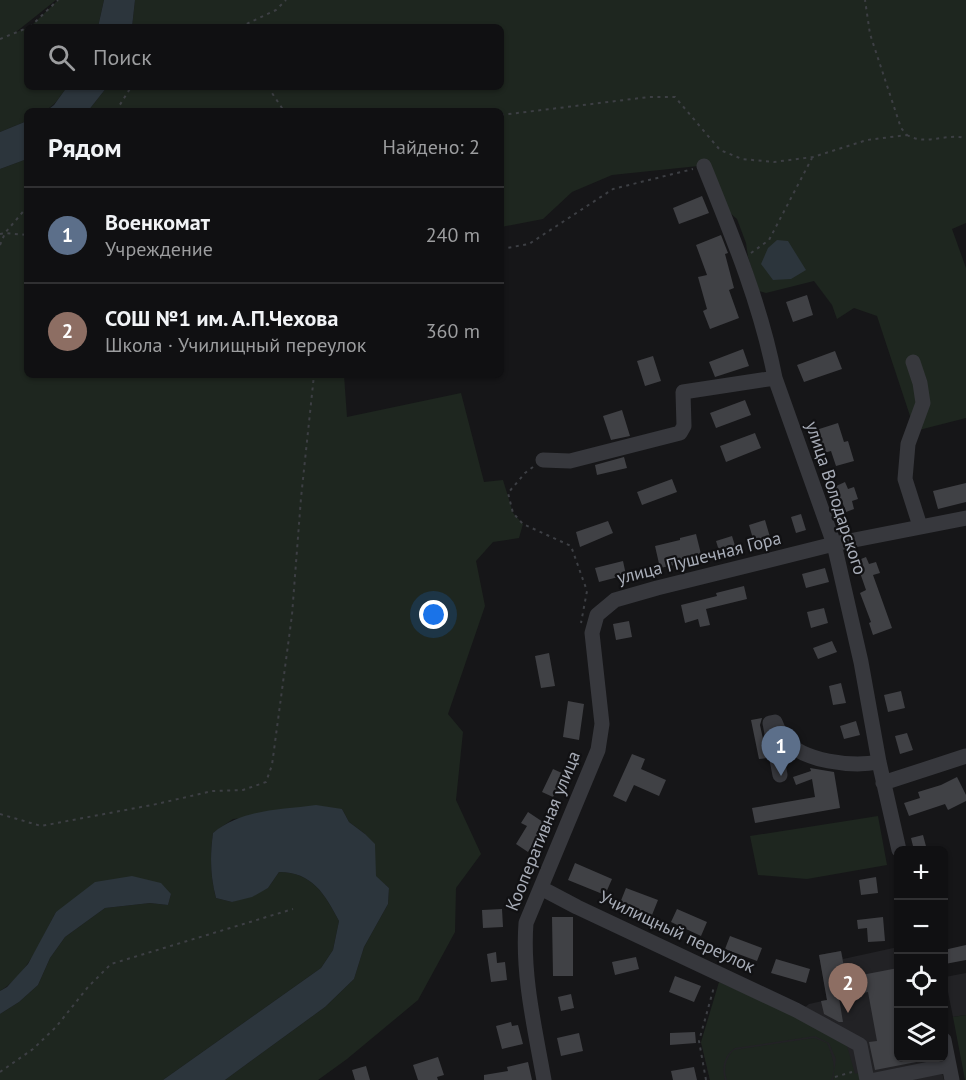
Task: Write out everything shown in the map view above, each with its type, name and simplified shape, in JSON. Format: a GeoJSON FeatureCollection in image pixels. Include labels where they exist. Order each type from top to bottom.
{"type":"FeatureCollection","features":[{"type":"Feature","properties":{"kind":"street","name":"улица Володарского"},"geometry":{"type":"LineString","coordinates":[[704,166],[742,260],[771,353],[775,378],[834,544],[861,662],[883,783],[898,846]]}},
{"type":"Feature","properties":{"kind":"street"},"geometry":{"type":"LineString","coordinates":[[913,362],[920,383],[923,403],[908,444],[905,479],[920,526]]}},
{"type":"Feature","properties":{"kind":"street"},"geometry":{"type":"LineString","coordinates":[[543,460],[570,461],[680,433],[684,426],[683,392],[775,378]]}},
{"type":"Feature","properties":{"kind":"street","name":"улица Пушечная Гора"},"geometry":{"type":"LineString","coordinates":[[592,633],[597,615],[615,600],[834,544],[966,518]]}},
{"type":"Feature","properties":{"kind":"street","name":"Кооперативная улица"},"geometry":{"type":"LineString","coordinates":[[544,1080],[535,1030],[525,945],[526,923],[598,750],[602,724],[592,633]]}},
{"type":"Feature","properties":{"kind":"street"},"geometry":{"type":"LineString","coordinates":[[780,775],[770,723],[775,722],[784,739],[803,754],[840,763],[879,762]]}},
{"type":"Feature","properties":{"kind":"street"},"geometry":{"type":"LineString","coordinates":[[883,783],[966,756]]}},
{"type":"Feature","properties":{"kind":"street","name":"Училищный переулок"},"geometry":{"type":"LineString","coordinates":[[541,888],[796,1010],[860,1045],[869,1076]]}},
{"type":"Feature","properties":{"kind":"street"},"geometry":{"type":"LineString","coordinates":[[869,1076],[951,1073]]}},
{"type":"Feature","properties":{"kind":"path"},"geometry":{"type":"LineString","coordinates":[[32,24],[58,0]]}},
{"type":"Feature","properties":{"kind":"path"},"geometry":{"type":"LineString","coordinates":[[246,24],[276,10],[286,0]]}},
{"type":"Feature","properties":{"kind":"path"},"geometry":{"type":"LineString","coordinates":[[865,0],[870,34],[901,128],[915,140],[954,135],[966,138]]}},
{"type":"Feature","properties":{"kind":"path"},"geometry":{"type":"LineString","coordinates":[[0,39],[24,30]]}},
{"type":"Feature","properties":{"kind":"path"},"geometry":{"type":"LineString","coordinates":[[118,108],[129,90]]}},
{"type":"Feature","properties":{"kind":"path"},"geometry":{"type":"LineString","coordinates":[[270,90],[282,108]]}},
{"type":"Feature","properties":{"kind":"path"},"geometry":{"type":"LineString","coordinates":[[504,115],[649,97],[675,97],[720,150],[742,159],[774,162],[813,157],[867,140],[907,135]]}},
{"type":"Feature","properties":{"kind":"path"},"geometry":{"type":"LineString","coordinates":[[742,260],[769,240],[813,157]]}},
{"type":"Feature","properties":{"kind":"path"},"geometry":{"type":"LineString","coordinates":[[504,248],[529,244],[613,189],[704,166]]}},
{"type":"Feature","properties":{"kind":"path"},"geometry":{"type":"LineString","coordinates":[[0,245],[5,233],[24,211]]}},
{"type":"Feature","properties":{"kind":"path"},"geometry":{"type":"LineString","coordinates":[[0,234],[24,234]]}},
{"type":"Feature","properties":{"kind":"path"},"geometry":{"type":"LineString","coordinates":[[0,814],[41,826],[212,791],[243,790],[266,782],[272,765],[292,615],[314,378]]}},
{"type":"Feature","properties":{"kind":"path"},"geometry":{"type":"LineString","coordinates":[[543,460],[525,473],[508,493],[513,513],[523,524],[571,546],[587,591],[581,624],[592,633]]}},
{"type":"Feature","properties":{"kind":"path"},"geometry":{"type":"LineString","coordinates":[[0,1072],[33,1049],[56,1027],[88,987],[111,964],[293,909]]}},
{"type":"Feature","properties":{"kind":"path"},"geometry":{"type":"LineString","coordinates":[[706,1080],[699,1041],[718,973]]}},
{"type":"Feature","properties":{"kind":"path"},"geometry":{"type":"LineString","coordinates":[[835,1077],[869,1076]]}},
{"type":"Feature","properties":{"kind":"shaded area"},"geometry":{"type":"Polygon","coordinates":[[[0,0],[56,0],[16,32],[24,29],[24,90],[65,90],[48,108],[24,108],[24,122],[0,132],[0,0]]]}},
{"type":"Feature","properties":{"kind":"shaded area"},"geometry":{"type":"Polygon","coordinates":[[[58,0],[104,0],[99,24],[33,24],[58,0]]]}},
{"type":"Feature","properties":{"kind":"shaded area"},"geometry":{"type":"Polygon","coordinates":[[[104,0],[135,0],[132,24],[99,24],[104,0]]]}},
{"type":"Feature","properties":{"kind":"shaded area"},"geometry":{"type":"Polygon","coordinates":[[[135,0],[966,0],[966,223],[952,229],[966,268],[966,418],[915,431],[877,316],[854,308],[837,319],[832,305],[814,281],[766,293],[759,291],[737,219],[730,213],[708,165],[612,175],[572,192],[543,219],[504,226],[504,108],[90,108],[105,90],[504,90],[504,24],[132,24],[135,0]]]}},
{"type":"Feature","properties":{"kind":"shaded area"},"geometry":{"type":"Polygon","coordinates":[[[65,90],[105,90],[90,108],[50,108],[65,90]]]}},
{"type":"Feature","properties":{"kind":"shaded area"},"geometry":{"type":"Polygon","coordinates":[[[24,122],[24,160],[0,169],[0,132],[24,122]]]}},
{"type":"Feature","properties":{"kind":"shaded area"},"geometry":{"type":"Polygon","coordinates":[[[24,160],[24,378],[344,378],[347,417],[461,393],[484,482],[503,480],[513,513],[523,524],[519,538],[493,542],[476,561],[485,606],[448,714],[463,732],[456,800],[481,854],[456,888],[455,932],[418,1000],[318,1080],[225,1080],[325,1007],[354,979],[364,947],[388,904],[389,888],[376,877],[365,834],[349,822],[342,809],[233,819],[213,833],[211,866],[216,898],[232,902],[268,888],[279,872],[290,873],[309,880],[323,894],[339,921],[333,950],[321,968],[163,1080],[0,1080],[0,1014],[19,1002],[38,985],[50,958],[65,937],[105,908],[150,903],[168,905],[171,894],[56,912],[26,966],[10,984],[0,991],[0,169],[24,160]]]}},
{"type":"Feature","properties":{"kind":"shaded area"},"geometry":{"type":"Polygon","coordinates":[[[777,240],[788,241],[806,270],[791,279],[773,280],[761,264],[768,248],[777,240]]]}},
{"type":"Feature","properties":{"kind":"shaded area"},"geometry":{"type":"Polygon","coordinates":[[[316,805],[342,809],[349,822],[375,844],[376,876],[389,888],[388,904],[364,947],[354,979],[325,1007],[225,1080],[163,1080],[321,968],[333,950],[339,921],[323,894],[309,880],[290,873],[279,872],[268,888],[252,897],[232,902],[216,898],[212,873],[213,833],[225,825],[262,812],[316,805]]]}},
{"type":"Feature","properties":{"kind":"shaded area"},"geometry":{"type":"Polygon","coordinates":[[[878,816],[887,865],[807,879],[758,875],[750,836],[878,816]]]}},
{"type":"Feature","properties":{"kind":"shaded area"},"geometry":{"type":"Polygon","coordinates":[[[132,876],[161,883],[171,894],[168,905],[150,903],[105,908],[65,937],[50,958],[38,985],[19,1002],[0,1014],[0,991],[7,987],[28,964],[56,912],[95,882],[132,876]]]}},
{"type":"Feature","properties":{"kind":"shaded area"},"geometry":{"type":"Polygon","coordinates":[[[894,948],[894,1062],[939,1062],[944,1080],[710,1080],[701,1042],[799,1012],[809,1004],[827,1000],[819,955],[841,951],[843,959],[894,948]]]}},
{"type":"Feature","properties":{"kind":"shaded area"},"geometry":{"type":"Polygon","coordinates":[[[966,973],[966,1015],[953,1017],[948,992],[948,976],[966,973]]]}},
{"type":"Feature","properties":{"kind":"shaded area"},"geometry":{"type":"Polygon","coordinates":[[[719,982],[791,1014],[847,1046],[855,1074],[861,1072],[863,1080],[833,1080],[836,1059],[829,1043],[815,1036],[735,1048],[724,1062],[725,1080],[710,1080],[701,1042],[719,982]]]}},
{"type":"Feature","properties":{"kind":"shaded area"},"geometry":{"type":"Polygon","coordinates":[[[966,1015],[966,1080],[965,1080],[953,1017],[966,1015]]]}},
{"type":"Feature","properties":{"kind":"shaded area"},"geometry":{"type":"Polygon","coordinates":[[[814,1038],[827,1043],[834,1066],[831,1080],[727,1080],[726,1064],[734,1050],[814,1038]]]}},
{"type":"Feature","properties":{"kind":"building"},"geometry":{"type":"Polygon","coordinates":[[[702,196],[709,213],[679,224],[673,208],[702,196]]]}},
{"type":"Feature","properties":{"kind":"building"},"geometry":{"type":"Polygon","coordinates":[[[721,235],[728,253],[725,254],[734,288],[729,290],[739,318],[710,329],[703,311],[707,309],[698,277],[707,275],[696,245],[721,235]]]}},
{"type":"Feature","properties":{"kind":"building"},"geometry":{"type":"Polygon","coordinates":[[[807,295],[813,315],[793,322],[786,302],[807,295]]]}},
{"type":"Feature","properties":{"kind":"building"},"geometry":{"type":"Polygon","coordinates":[[[743,349],[749,366],[715,377],[709,362],[743,349]]]}},
{"type":"Feature","properties":{"kind":"building"},"geometry":{"type":"Polygon","coordinates":[[[835,351],[842,369],[804,382],[797,365],[835,351]]]}},
{"type":"Feature","properties":{"kind":"building"},"geometry":{"type":"Polygon","coordinates":[[[653,356],[661,381],[645,386],[637,361],[653,356]]]}},
{"type":"Feature","properties":{"kind":"building"},"geometry":{"type":"Polygon","coordinates":[[[745,400],[751,415],[716,428],[710,413],[745,400]]]}},
{"type":"Feature","properties":{"kind":"building"},"geometry":{"type":"Polygon","coordinates":[[[622,410],[630,436],[611,440],[603,416],[622,410]]]}},
{"type":"Feature","properties":{"kind":"building"},"geometry":{"type":"Polygon","coordinates":[[[838,423],[844,442],[848,441],[854,461],[836,466],[831,451],[820,454],[813,431],[838,423]]]}},
{"type":"Feature","properties":{"kind":"building"},"geometry":{"type":"Polygon","coordinates":[[[755,433],[761,448],[726,462],[720,446],[755,433]]]}},
{"type":"Feature","properties":{"kind":"building"},"geometry":{"type":"Polygon","coordinates":[[[624,457],[627,468],[597,475],[595,465],[624,457]]]}},
{"type":"Feature","properties":{"kind":"building"},"geometry":{"type":"Polygon","coordinates":[[[672,479],[677,492],[642,505],[637,492],[672,479]]]}},
{"type":"Feature","properties":{"kind":"building"},"geometry":{"type":"Polygon","coordinates":[[[845,482],[848,489],[854,487],[858,499],[852,501],[854,509],[846,512],[843,504],[836,506],[833,496],[836,495],[834,487],[845,482]]]}},
{"type":"Feature","properties":{"kind":"building"},"geometry":{"type":"Polygon","coordinates":[[[966,483],[966,502],[938,509],[933,491],[966,483]]]}},
{"type":"Feature","properties":{"kind":"building"},"geometry":{"type":"Polygon","coordinates":[[[801,514],[806,530],[796,533],[791,517],[801,514]]]}},
{"type":"Feature","properties":{"kind":"building"},"geometry":{"type":"Polygon","coordinates":[[[765,520],[772,544],[756,549],[749,525],[765,520]]]}},
{"type":"Feature","properties":{"kind":"building"},"geometry":{"type":"Polygon","coordinates":[[[608,521],[613,533],[580,547],[576,532],[608,521]]]}},
{"type":"Feature","properties":{"kind":"building"},"geometry":{"type":"Polygon","coordinates":[[[696,534],[703,562],[680,568],[679,564],[660,568],[655,546],[696,534]]]}},
{"type":"Feature","properties":{"kind":"building"},"geometry":{"type":"Polygon","coordinates":[[[732,536],[737,552],[721,557],[716,541],[732,536]]]}},
{"type":"Feature","properties":{"kind":"building"},"geometry":{"type":"Polygon","coordinates":[[[866,557],[869,564],[876,562],[880,573],[873,575],[892,628],[873,635],[869,623],[871,622],[860,593],[866,590],[856,561],[866,557]]]}},
{"type":"Feature","properties":{"kind":"building"},"geometry":{"type":"Polygon","coordinates":[[[623,561],[626,575],[599,582],[595,568],[623,561]]]}},
{"type":"Feature","properties":{"kind":"building"},"geometry":{"type":"Polygon","coordinates":[[[825,568],[829,582],[806,588],[802,574],[825,568]]]}},
{"type":"Feature","properties":{"kind":"building"},"geometry":{"type":"Polygon","coordinates":[[[744,586],[747,599],[706,609],[710,625],[700,627],[698,619],[685,623],[681,605],[744,586]]]}},
{"type":"Feature","properties":{"kind":"building"},"geometry":{"type":"Polygon","coordinates":[[[824,608],[828,623],[811,628],[807,612],[824,608]]]}},
{"type":"Feature","properties":{"kind":"building"},"geometry":{"type":"Polygon","coordinates":[[[629,621],[632,637],[616,640],[613,624],[629,621]]]}},
{"type":"Feature","properties":{"kind":"building"},"geometry":{"type":"Polygon","coordinates":[[[832,641],[837,652],[818,659],[813,648],[832,641]]]}},
{"type":"Feature","properties":{"kind":"building"},"geometry":{"type":"Polygon","coordinates":[[[549,653],[555,686],[541,688],[535,656],[549,653]]]}},
{"type":"Feature","properties":{"kind":"building"},"geometry":{"type":"Polygon","coordinates":[[[841,683],[846,703],[833,705],[829,686],[841,683]]]}},
{"type":"Feature","properties":{"kind":"building"},"geometry":{"type":"Polygon","coordinates":[[[901,691],[905,708],[888,712],[884,695],[901,691]]]}},
{"type":"Feature","properties":{"kind":"building"},"geometry":{"type":"Polygon","coordinates":[[[568,701],[584,704],[579,740],[563,737],[568,701]]]}},
{"type":"Feature","properties":{"kind":"building"},"geometry":{"type":"Polygon","coordinates":[[[762,718],[760,725],[767,758],[759,759],[751,720],[762,718]]]}},
{"type":"Feature","properties":{"kind":"building"},"geometry":{"type":"Polygon","coordinates":[[[856,721],[860,735],[844,739],[840,726],[856,721]]]}},
{"type":"Feature","properties":{"kind":"building"},"geometry":{"type":"Polygon","coordinates":[[[907,733],[913,750],[900,754],[895,736],[907,733]]]}},
{"type":"Feature","properties":{"kind":"building"},"geometry":{"type":"Polygon","coordinates":[[[632,754],[645,759],[641,769],[666,780],[659,796],[634,785],[626,802],[613,796],[632,754]]]}},
{"type":"Feature","properties":{"kind":"building"},"geometry":{"type":"Polygon","coordinates":[[[810,768],[834,772],[840,808],[755,823],[752,808],[815,797],[812,779],[796,785],[793,777],[811,771],[810,768]]]}},
{"type":"Feature","properties":{"kind":"building"},"geometry":{"type":"Polygon","coordinates":[[[553,769],[564,774],[553,797],[542,792],[553,769]]]}},
{"type":"Feature","properties":{"kind":"building"},"geometry":{"type":"Polygon","coordinates":[[[957,777],[966,795],[966,801],[948,810],[945,804],[909,816],[904,803],[920,798],[918,792],[957,777]]]}},
{"type":"Feature","properties":{"kind":"building"},"geometry":{"type":"Polygon","coordinates":[[[528,812],[543,822],[528,852],[516,844],[527,826],[521,823],[528,812]]]}},
{"type":"Feature","properties":{"kind":"building"},"geometry":{"type":"Polygon","coordinates":[[[923,835],[926,846],[913,846],[911,838],[923,835]]]}},
{"type":"Feature","properties":{"kind":"building"},"geometry":{"type":"Polygon","coordinates":[[[575,863],[612,879],[605,895],[568,880],[575,863]]]}},
{"type":"Feature","properties":{"kind":"building"},"geometry":{"type":"Polygon","coordinates":[[[876,877],[878,893],[861,895],[859,880],[876,877]]]}},
{"type":"Feature","properties":{"kind":"building"},"geometry":{"type":"Polygon","coordinates":[[[626,888],[658,900],[652,915],[620,903],[626,888]]]}},
{"type":"Feature","properties":{"kind":"building"},"geometry":{"type":"Polygon","coordinates":[[[502,909],[503,927],[483,928],[482,910],[502,909]]]}},
{"type":"Feature","properties":{"kind":"building"},"geometry":{"type":"Polygon","coordinates":[[[677,909],[707,922],[701,936],[671,922],[677,909]]]}},
{"type":"Feature","properties":{"kind":"building"},"geometry":{"type":"Polygon","coordinates":[[[552,917],[573,917],[573,976],[553,976],[552,917]]]}},
{"type":"Feature","properties":{"kind":"building"},"geometry":{"type":"Polygon","coordinates":[[[883,917],[885,941],[868,942],[867,928],[858,929],[857,920],[883,917]]]}},
{"type":"Feature","properties":{"kind":"building"},"geometry":{"type":"Polygon","coordinates":[[[730,936],[762,948],[757,961],[725,949],[730,936]]]}},
{"type":"Feature","properties":{"kind":"building"},"geometry":{"type":"Polygon","coordinates":[[[966,945],[966,960],[948,963],[948,949],[966,945]]]}},
{"type":"Feature","properties":{"kind":"building"},"geometry":{"type":"Polygon","coordinates":[[[841,951],[846,978],[894,969],[894,1062],[916,1062],[875,1070],[869,1042],[877,1041],[868,992],[839,998],[843,1022],[824,1014],[821,1001],[827,1000],[819,955],[841,951]]]}},
{"type":"Feature","properties":{"kind":"building"},"geometry":{"type":"Polygon","coordinates":[[[496,952],[497,963],[505,962],[507,980],[491,982],[487,954],[496,952]]]}},
{"type":"Feature","properties":{"kind":"building"},"geometry":{"type":"Polygon","coordinates":[[[636,957],[639,969],[615,975],[612,962],[636,957]]]}},
{"type":"Feature","properties":{"kind":"building"},"geometry":{"type":"Polygon","coordinates":[[[776,959],[810,969],[806,983],[771,973],[776,959]]]}},
{"type":"Feature","properties":{"kind":"building"},"geometry":{"type":"Polygon","coordinates":[[[675,976],[701,986],[694,1002],[669,992],[675,976]]]}},
{"type":"Feature","properties":{"kind":"building"},"geometry":{"type":"Polygon","coordinates":[[[571,994],[574,1008],[561,1011],[558,997],[571,994]]]}},
{"type":"Feature","properties":{"kind":"building"},"geometry":{"type":"Polygon","coordinates":[[[511,1022],[512,1026],[518,1025],[523,1044],[502,1049],[496,1026],[511,1022]]]}},
{"type":"Feature","properties":{"kind":"building"},"geometry":{"type":"Polygon","coordinates":[[[695,1032],[696,1043],[670,1045],[670,1033],[695,1032]]]}},
{"type":"Feature","properties":{"kind":"building"},"geometry":{"type":"Polygon","coordinates":[[[579,1033],[583,1051],[561,1056],[557,1038],[579,1033]]]}},
{"type":"Feature","properties":{"kind":"building"},"geometry":{"type":"Polygon","coordinates":[[[438,1057],[444,1075],[437,1077],[438,1080],[418,1080],[413,1065],[438,1057]]]}},
{"type":"Feature","properties":{"kind":"building"},"geometry":{"type":"Polygon","coordinates":[[[528,1062],[532,1080],[484,1080],[484,1075],[508,1071],[507,1067],[528,1062]]]}},
{"type":"Feature","properties":{"kind":"building"},"geometry":{"type":"Polygon","coordinates":[[[366,1066],[370,1080],[355,1080],[352,1070],[366,1066]]]}},
{"type":"Feature","properties":{"kind":"building"},"geometry":{"type":"Polygon","coordinates":[[[694,1067],[697,1080],[673,1080],[671,1071],[694,1067]]]}},
{"type":"Feature","properties":{"kind":"place","name":"Военкомат"},"geometry":{"type":"Point","coordinates":[781,776]}},
{"type":"Feature","properties":{"kind":"place","name":"СОШ №1 им. А.П.Чехова"},"geometry":{"type":"Point","coordinates":[848,1013]}}]}
